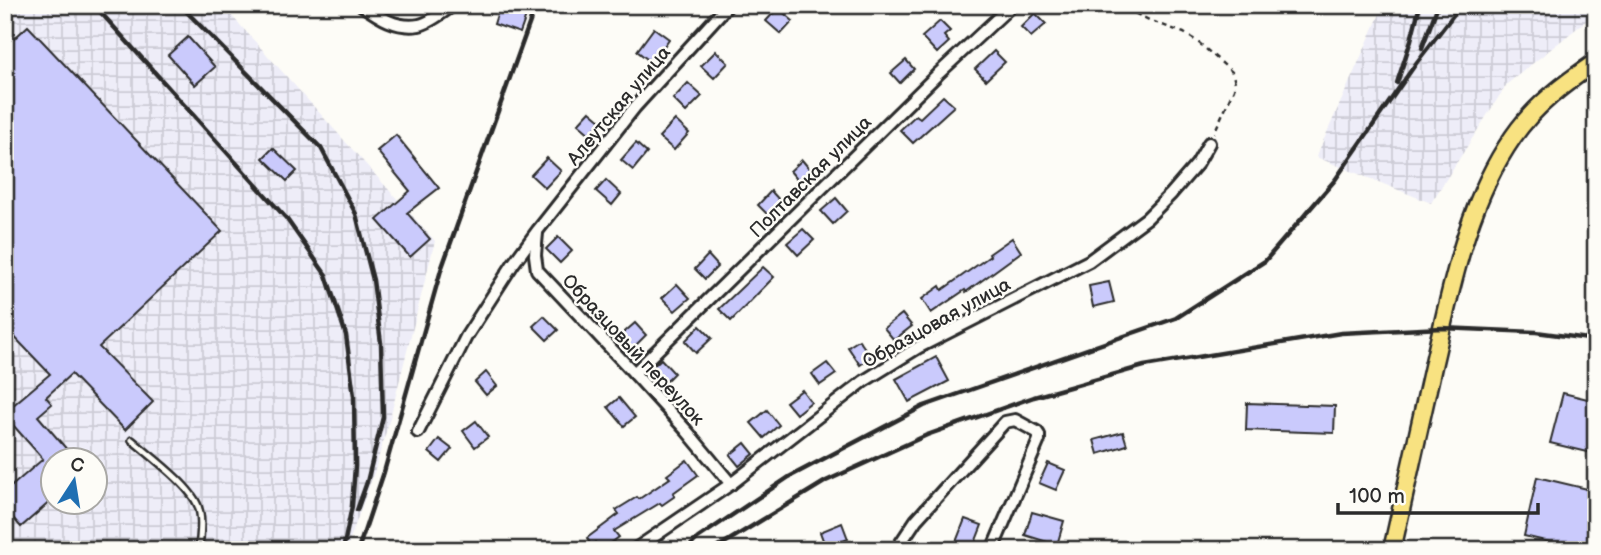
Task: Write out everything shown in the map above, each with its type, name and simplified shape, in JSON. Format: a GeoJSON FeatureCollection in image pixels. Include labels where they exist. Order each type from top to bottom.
{"type":"FeatureCollection","features":[{"type":"Feature","properties":{"kind":"main road"},"geometry":{"type":"LineString","coordinates":[[1392,550],[1442,328],[1466,234],[1485,183],[1514,134],[1567,81],[1596,62]]}},
{"type":"Feature","properties":{"kind":"street"},"geometry":{"type":"LineString","coordinates":[[362,5],[382,19],[401,25],[421,26],[453,5]]}},
{"type":"Feature","properties":{"kind":"street","name":"Алеутская улица"},"geometry":{"type":"LineString","coordinates":[[418,432],[466,337],[513,264],[635,107],[728,5]]}},
{"type":"Feature","properties":{"kind":"street","name":"Полтавская улица"},"geometry":{"type":"LineString","coordinates":[[634,373],[938,74],[1012,5]]}},
{"type":"Feature","properties":{"kind":"street","name":"Образцовая улица"},"geometry":{"type":"LineString","coordinates":[[634,550],[731,484],[864,381],[919,346],[1090,261],[1147,218],[1196,164],[1209,143]]}},
{"type":"Feature","properties":{"kind":"street","name":"Образцовый переулок"},"geometry":{"type":"LineString","coordinates":[[538,230],[535,256],[537,270],[686,430],[731,484]]}},
{"type":"Feature","properties":{"kind":"street"},"geometry":{"type":"LineString","coordinates":[[896,550],[916,520],[1005,422],[1014,420],[1040,435],[992,550]]}},
{"type":"Feature","properties":{"kind":"lane"},"geometry":{"type":"LineString","coordinates":[[132,440],[187,489],[197,504],[200,524],[199,550]]}},
{"type":"Feature","properties":{"kind":"path"},"geometry":{"type":"LineString","coordinates":[[1117,5],[1184,33],[1232,72],[1234,89],[1209,143]]}},
{"type":"Feature","properties":{"kind":"shaded area"},"geometry":{"type":"Polygon","coordinates":[[[5,5],[222,5],[435,241],[390,418],[374,473],[346,550],[5,550],[5,5]]]}},
{"type":"Feature","properties":{"kind":"shaded area"},"geometry":{"type":"Polygon","coordinates":[[[1384,5],[1596,5],[1596,13],[1507,84],[1431,203],[1316,157],[1384,5]]]}},
{"type":"Feature","properties":{"kind":"building"},"geometry":{"type":"Polygon","coordinates":[[[500,5],[530,5],[520,33],[494,24],[500,5]]]}},
{"type":"Feature","properties":{"kind":"building"},"geometry":{"type":"Polygon","coordinates":[[[778,8],[793,21],[781,34],[766,21],[778,8]]]}},
{"type":"Feature","properties":{"kind":"building"},"geometry":{"type":"Polygon","coordinates":[[[1035,13],[1046,24],[1031,37],[1021,27],[1035,13]]]}},
{"type":"Feature","properties":{"kind":"building"},"geometry":{"type":"Polygon","coordinates":[[[940,21],[950,31],[944,36],[949,42],[937,53],[922,37],[940,21]]]}},
{"type":"Feature","properties":{"kind":"building"},"geometry":{"type":"Polygon","coordinates":[[[28,26],[222,231],[99,347],[153,402],[125,430],[71,374],[46,397],[52,404],[38,416],[65,447],[38,447],[38,453],[5,416],[5,412],[50,374],[5,327],[5,47],[28,26]]]}},
{"type":"Feature","properties":{"kind":"building"},"geometry":{"type":"Polygon","coordinates":[[[654,28],[669,39],[652,63],[637,51],[654,28]]]}},
{"type":"Feature","properties":{"kind":"building"},"geometry":{"type":"Polygon","coordinates":[[[188,37],[215,67],[195,85],[168,55],[188,37]]]}},
{"type":"Feature","properties":{"kind":"building"},"geometry":{"type":"Polygon","coordinates":[[[716,51],[728,63],[714,78],[701,66],[716,51]]]}},
{"type":"Feature","properties":{"kind":"building"},"geometry":{"type":"Polygon","coordinates":[[[994,51],[1005,62],[986,80],[975,69],[994,51]]]}},
{"type":"Feature","properties":{"kind":"building"},"geometry":{"type":"Polygon","coordinates":[[[906,60],[914,69],[900,83],[891,73],[906,60]]]}},
{"type":"Feature","properties":{"kind":"building"},"geometry":{"type":"Polygon","coordinates":[[[688,83],[702,96],[686,112],[673,99],[688,83]]]}},
{"type":"Feature","properties":{"kind":"building"},"geometry":{"type":"Polygon","coordinates":[[[943,96],[954,106],[913,143],[900,130],[916,115],[920,118],[943,96]]]}},
{"type":"Feature","properties":{"kind":"building"},"geometry":{"type":"Polygon","coordinates":[[[590,111],[602,121],[590,134],[578,124],[590,111]]]}},
{"type":"Feature","properties":{"kind":"building"},"geometry":{"type":"Polygon","coordinates":[[[675,120],[689,133],[674,150],[659,137],[675,120]]]}},
{"type":"Feature","properties":{"kind":"building"},"geometry":{"type":"Polygon","coordinates":[[[396,135],[439,188],[407,213],[430,239],[410,257],[377,220],[410,191],[377,151],[396,135]]]}},
{"type":"Feature","properties":{"kind":"building"},"geometry":{"type":"Polygon","coordinates":[[[636,143],[647,153],[633,170],[621,160],[636,143]]]}},
{"type":"Feature","properties":{"kind":"building"},"geometry":{"type":"Polygon","coordinates":[[[273,148],[297,171],[287,181],[263,158],[273,148]]]}},
{"type":"Feature","properties":{"kind":"building"},"geometry":{"type":"Polygon","coordinates":[[[547,158],[561,171],[545,188],[531,175],[547,158]]]}},
{"type":"Feature","properties":{"kind":"building"},"geometry":{"type":"Polygon","coordinates":[[[802,160],[813,173],[801,184],[790,171],[802,160]]]}},
{"type":"Feature","properties":{"kind":"building"},"geometry":{"type":"Polygon","coordinates":[[[606,180],[621,194],[612,205],[596,191],[606,180]]]}},
{"type":"Feature","properties":{"kind":"building"},"geometry":{"type":"Polygon","coordinates":[[[771,191],[783,204],[770,217],[758,205],[771,191]]]}},
{"type":"Feature","properties":{"kind":"building"},"geometry":{"type":"Polygon","coordinates":[[[836,198],[847,211],[833,224],[821,211],[836,198]]]}},
{"type":"Feature","properties":{"kind":"building"},"geometry":{"type":"Polygon","coordinates":[[[803,229],[814,240],[798,255],[787,243],[803,229]]]}},
{"type":"Feature","properties":{"kind":"building"},"geometry":{"type":"Polygon","coordinates":[[[558,237],[572,251],[560,263],[546,249],[558,237]]]}},
{"type":"Feature","properties":{"kind":"building"},"geometry":{"type":"Polygon","coordinates":[[[1012,238],[1021,252],[966,292],[965,290],[931,313],[922,299],[940,286],[942,290],[1012,238]]]}},
{"type":"Feature","properties":{"kind":"building"},"geometry":{"type":"Polygon","coordinates":[[[708,255],[718,266],[705,279],[695,269],[708,255]]]}},
{"type":"Feature","properties":{"kind":"building"},"geometry":{"type":"Polygon","coordinates":[[[763,267],[774,277],[731,321],[719,309],[763,267]]]}},
{"type":"Feature","properties":{"kind":"building"},"geometry":{"type":"Polygon","coordinates":[[[1109,282],[1114,302],[1093,307],[1089,286],[1109,282]]]}},
{"type":"Feature","properties":{"kind":"building"},"geometry":{"type":"Polygon","coordinates":[[[677,284],[690,298],[675,311],[662,298],[677,284]]]}},
{"type":"Feature","properties":{"kind":"building"},"geometry":{"type":"Polygon","coordinates":[[[902,314],[912,326],[894,340],[884,328],[902,314]]]}},
{"type":"Feature","properties":{"kind":"building"},"geometry":{"type":"Polygon","coordinates":[[[544,316],[558,330],[547,340],[533,326],[544,316]]]}},
{"type":"Feature","properties":{"kind":"building"},"geometry":{"type":"Polygon","coordinates":[[[635,323],[646,335],[632,349],[620,336],[635,323]]]}},
{"type":"Feature","properties":{"kind":"building"},"geometry":{"type":"Polygon","coordinates":[[[700,326],[712,338],[696,353],[685,341],[700,326]]]}},
{"type":"Feature","properties":{"kind":"building"},"geometry":{"type":"Polygon","coordinates":[[[859,340],[871,357],[860,365],[848,347],[859,340]]]}},
{"type":"Feature","properties":{"kind":"building"},"geometry":{"type":"Polygon","coordinates":[[[936,357],[949,381],[909,402],[896,379],[936,357]]]}},
{"type":"Feature","properties":{"kind":"building"},"geometry":{"type":"Polygon","coordinates":[[[661,359],[674,373],[662,385],[649,370],[661,359]]]}},
{"type":"Feature","properties":{"kind":"building"},"geometry":{"type":"Polygon","coordinates":[[[827,363],[836,374],[820,385],[812,374],[827,363]]]}},
{"type":"Feature","properties":{"kind":"building"},"geometry":{"type":"Polygon","coordinates":[[[486,372],[497,386],[486,395],[475,382],[486,372]]]}},
{"type":"Feature","properties":{"kind":"building"},"geometry":{"type":"Polygon","coordinates":[[[802,390],[811,402],[796,414],[786,402],[802,390]]]}},
{"type":"Feature","properties":{"kind":"building"},"geometry":{"type":"Polygon","coordinates":[[[1563,393],[1596,401],[1596,454],[1550,443],[1563,393]]]}},
{"type":"Feature","properties":{"kind":"building"},"geometry":{"type":"Polygon","coordinates":[[[619,398],[635,417],[624,426],[608,407],[619,398]]]}},
{"type":"Feature","properties":{"kind":"building"},"geometry":{"type":"Polygon","coordinates":[[[1247,403],[1335,406],[1334,433],[1246,430],[1247,403]]]}},
{"type":"Feature","properties":{"kind":"building"},"geometry":{"type":"Polygon","coordinates":[[[767,410],[779,425],[764,438],[751,423],[767,410]]]}},
{"type":"Feature","properties":{"kind":"building"},"geometry":{"type":"Polygon","coordinates":[[[476,421],[488,437],[475,447],[463,431],[476,421]]]}},
{"type":"Feature","properties":{"kind":"building"},"geometry":{"type":"Polygon","coordinates":[[[1123,432],[1127,445],[1098,454],[1094,440],[1123,432]]]}},
{"type":"Feature","properties":{"kind":"building"},"geometry":{"type":"Polygon","coordinates":[[[439,439],[452,449],[441,462],[429,452],[439,439]]]}},
{"type":"Feature","properties":{"kind":"building"},"geometry":{"type":"Polygon","coordinates":[[[745,443],[754,454],[739,466],[730,455],[745,443]]]}},
{"type":"Feature","properties":{"kind":"building"},"geometry":{"type":"Polygon","coordinates":[[[687,460],[698,475],[673,493],[675,496],[614,531],[619,537],[602,550],[595,542],[591,545],[587,538],[619,514],[616,510],[637,497],[639,499],[670,478],[667,475],[687,460]]]}},
{"type":"Feature","properties":{"kind":"building"},"geometry":{"type":"Polygon","coordinates":[[[38,463],[38,512],[21,527],[5,509],[5,492],[38,463]]]}},
{"type":"Feature","properties":{"kind":"building"},"geometry":{"type":"Polygon","coordinates":[[[1048,463],[1065,470],[1056,490],[1039,483],[1048,463]]]}},
{"type":"Feature","properties":{"kind":"building"},"geometry":{"type":"Polygon","coordinates":[[[1537,477],[1596,491],[1596,550],[1583,550],[1524,536],[1537,477]]]}},
{"type":"Feature","properties":{"kind":"building"},"geometry":{"type":"Polygon","coordinates":[[[1032,512],[1064,521],[1057,545],[1025,535],[1032,512]]]}},
{"type":"Feature","properties":{"kind":"building"},"geometry":{"type":"Polygon","coordinates":[[[965,519],[982,525],[973,548],[956,542],[965,519]]]}},
{"type":"Feature","properties":{"kind":"building"},"geometry":{"type":"Polygon","coordinates":[[[842,523],[848,539],[826,548],[820,532],[842,523]]]}},
{"type":"Feature","properties":{"kind":"railway"},"geometry":{"type":"LineString","coordinates":[[94,5],[286,218],[326,275],[346,335],[354,396],[355,466],[352,506],[343,550]]}},
{"type":"Feature","properties":{"kind":"railway"},"geometry":{"type":"LineString","coordinates":[[180,5],[321,148],[356,214],[373,280],[381,343],[383,417],[357,510]]}},
{"type":"Feature","properties":{"kind":"railway"},"geometry":{"type":"LineString","coordinates":[[358,550],[384,472],[441,270],[536,5]]}},
{"type":"Feature","properties":{"kind":"railway"},"geometry":{"type":"LineString","coordinates":[[1397,83],[1420,5]]}},
{"type":"Feature","properties":{"kind":"railway"},"geometry":{"type":"LineString","coordinates":[[1422,48],[1438,5]]}},
{"type":"Feature","properties":{"kind":"railway"},"geometry":{"type":"LineString","coordinates":[[686,550],[698,538],[789,477],[924,406],[1176,318],[1265,261],[1335,180],[1417,62],[1461,5]]}},
{"type":"Feature","properties":{"kind":"railway"},"geometry":{"type":"LineString","coordinates":[[713,550],[826,481],[927,435],[1034,397],[1144,366],[1341,333],[1442,328],[1536,332],[1596,340]]}}]}
